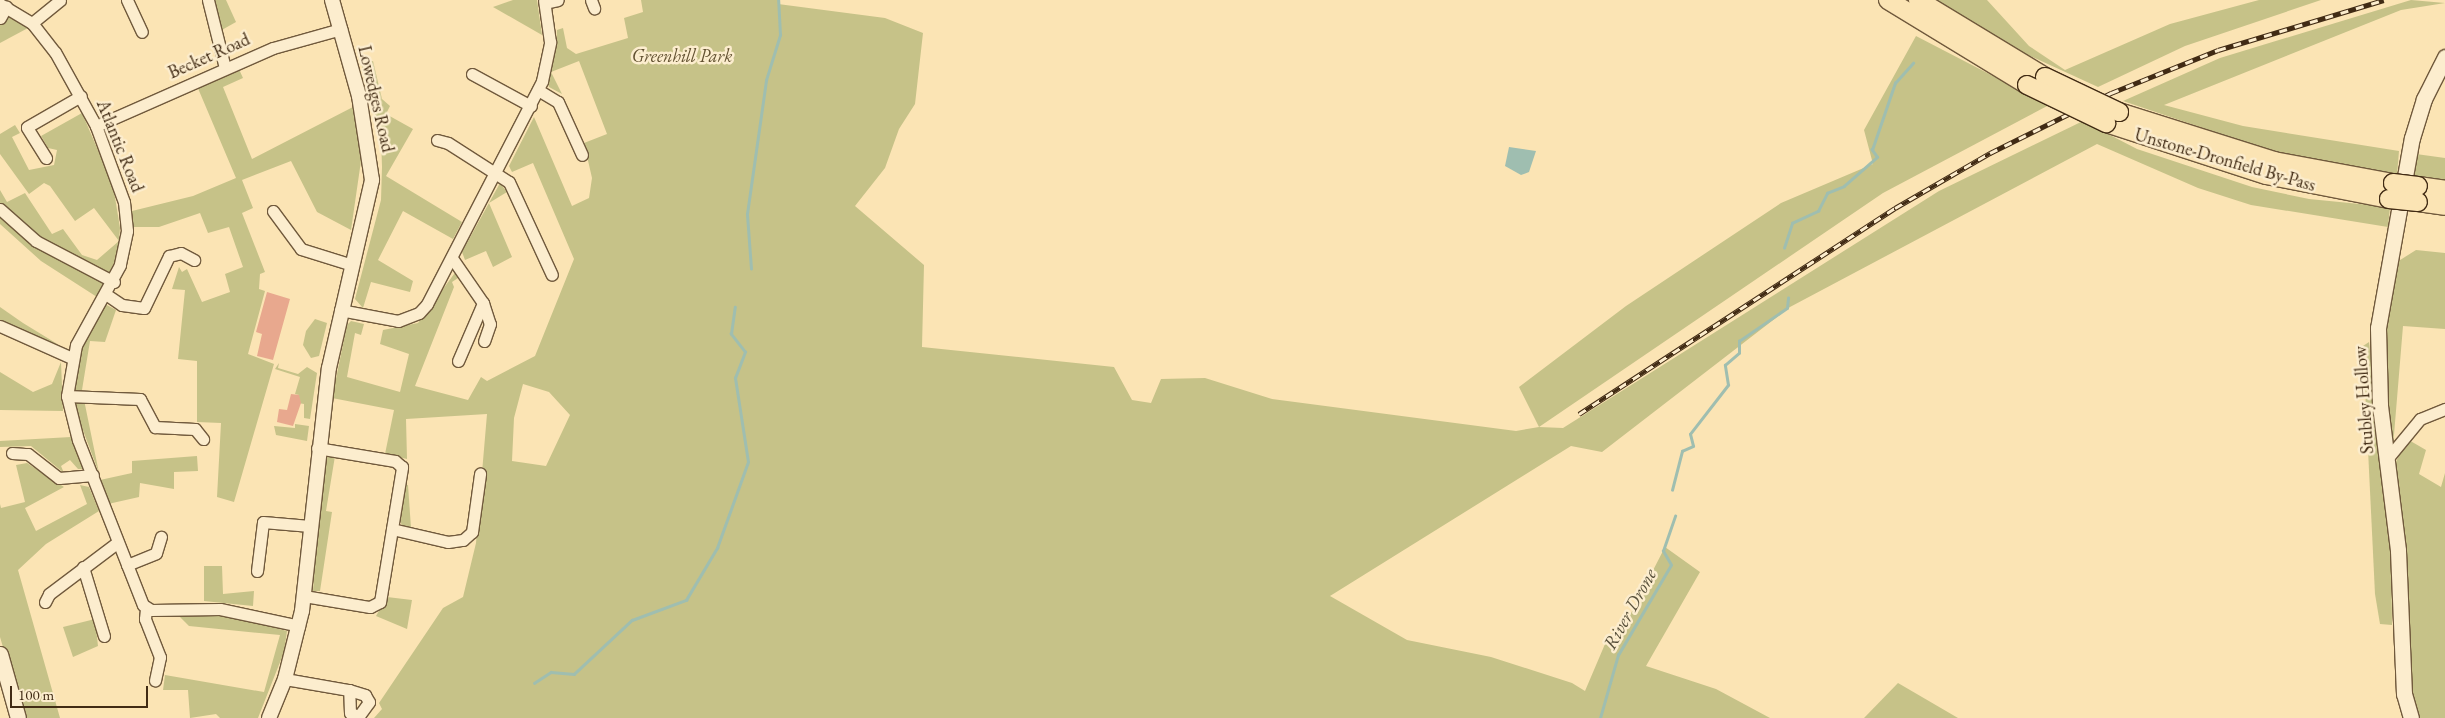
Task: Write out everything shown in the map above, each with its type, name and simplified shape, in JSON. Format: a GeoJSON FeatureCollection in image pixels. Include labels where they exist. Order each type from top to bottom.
{"type":"FeatureCollection","features":[{"type":"Feature","properties":{"kind":"highway","name":"Unstone-Dronfield By-Pass"},"geometry":{"type":"LineString","coordinates":[[1888,0],[2027,85],[2112,117],[2274,161],[2391,190],[2418,194],[2445,206]]}},
{"type":"Feature","properties":{"kind":"highway","name":"Unstone-Dronfield By-Pass"},"geometry":{"type":"LineString","coordinates":[[1918,0],[2112,117]]}},
{"type":"Feature","properties":{"kind":"highway","name":"Unstone-Dronfield By-Pass"},"geometry":{"type":"LineString","coordinates":[[2418,194],[2445,190]]}},
{"type":"Feature","properties":{"kind":"main road","name":"Stubley Hollow"},"geometry":{"type":"LineString","coordinates":[[2411,718],[2404,694],[2398,550],[2387,459],[2378,328],[2412,138],[2424,99],[2445,57]]}},
{"type":"Feature","properties":{"kind":"main road"},"geometry":{"type":"LineString","coordinates":[[0,654],[18,718]]}},
{"type":"Feature","properties":{"kind":"street"},"geometry":{"type":"LineString","coordinates":[[32,23],[60,0]]}},
{"type":"Feature","properties":{"kind":"street"},"geometry":{"type":"LineString","coordinates":[[127,0],[142,32]]}},
{"type":"Feature","properties":{"kind":"street"},"geometry":{"type":"LineString","coordinates":[[208,0],[225,68]]}},
{"type":"Feature","properties":{"kind":"street","name":"Lowedges Road"},"geometry":{"type":"LineString","coordinates":[[269,718],[285,679],[299,626],[304,596],[318,448],[340,310],[367,212],[372,169],[332,0]]}},
{"type":"Feature","properties":{"kind":"street"},"geometry":{"type":"LineString","coordinates":[[340,310],[388,321],[408,318],[427,304],[497,173],[538,90],[550,42],[545,2],[558,0]]}},
{"type":"Feature","properties":{"kind":"street","name":"Atlantic Road"},"geometry":{"type":"LineString","coordinates":[[0,18],[3,5],[32,23],[81,96],[115,172],[126,216],[124,249],[114,282],[72,358],[67,396],[72,423],[146,609]]}},
{"type":"Feature","properties":{"kind":"street","name":"Becket Road"},"geometry":{"type":"LineString","coordinates":[[96,126],[225,68],[300,39],[340,29]]}},
{"type":"Feature","properties":{"kind":"street"},"geometry":{"type":"LineString","coordinates":[[472,74],[531,106]]}},
{"type":"Feature","properties":{"kind":"street"},"geometry":{"type":"LineString","coordinates":[[538,90],[558,102],[582,155]]}},
{"type":"Feature","properties":{"kind":"street","name":"Atlantic Road"},"geometry":{"type":"LineString","coordinates":[[46,158],[27,127],[81,96]]}},
{"type":"Feature","properties":{"kind":"street"},"geometry":{"type":"LineString","coordinates":[[437,140],[497,173],[513,187],[552,275]]}},
{"type":"Feature","properties":{"kind":"street"},"geometry":{"type":"LineString","coordinates":[[0,209],[36,241],[114,282]]}},
{"type":"Feature","properties":{"kind":"street"},"geometry":{"type":"LineString","coordinates":[[273,211],[301,249],[352,265]]}},
{"type":"Feature","properties":{"kind":"street"},"geometry":{"type":"LineString","coordinates":[[107,295],[122,305],[144,308],[169,256],[181,253],[194,260]]}},
{"type":"Feature","properties":{"kind":"street"},"geometry":{"type":"LineString","coordinates":[[452,258],[483,304],[490,324],[484,341]]}},
{"type":"Feature","properties":{"kind":"street"},"geometry":{"type":"LineString","coordinates":[[458,361],[483,304]]}},
{"type":"Feature","properties":{"kind":"street"},"geometry":{"type":"LineString","coordinates":[[0,326],[72,358]]}},
{"type":"Feature","properties":{"kind":"street"},"geometry":{"type":"LineString","coordinates":[[67,396],[140,398],[155,427],[195,429],[203,439]]}},
{"type":"Feature","properties":{"kind":"street"},"geometry":{"type":"LineString","coordinates":[[2387,459],[2420,419],[2445,409]]}},
{"type":"Feature","properties":{"kind":"street"},"geometry":{"type":"LineString","coordinates":[[304,596],[370,607],[380,602],[392,529],[399,463],[318,448]]}},
{"type":"Feature","properties":{"kind":"street"},"geometry":{"type":"LineString","coordinates":[[12,453],[28,454],[59,478],[92,475]]}},
{"type":"Feature","properties":{"kind":"street"},"geometry":{"type":"LineString","coordinates":[[392,529],[448,542],[463,540],[472,532],[480,474]]}},
{"type":"Feature","properties":{"kind":"street"},"geometry":{"type":"LineString","coordinates":[[257,571],[263,517],[310,526]]}},
{"type":"Feature","properties":{"kind":"street"},"geometry":{"type":"LineString","coordinates":[[127,565],[156,554],[162,537]]}},
{"type":"Feature","properties":{"kind":"street"},"geometry":{"type":"LineString","coordinates":[[45,602],[83,567],[118,542]]}},
{"type":"Feature","properties":{"kind":"street"},"geometry":{"type":"LineString","coordinates":[[83,567],[104,636]]}},
{"type":"Feature","properties":{"kind":"street"},"geometry":{"type":"LineString","coordinates":[[155,680],[160,657],[145,618],[146,609],[220,609],[299,626]]}},
{"type":"Feature","properties":{"kind":"street"},"geometry":{"type":"LineString","coordinates":[[285,679],[349,690]]}},
{"type":"Feature","properties":{"kind":"green space"},"geometry":{"type":"Polygon","coordinates":[[[215,0],[226,0],[236,22],[220,31],[215,0]]]}},
{"type":"Feature","properties":{"kind":"green space"},"geometry":{"type":"Polygon","coordinates":[[[513,0],[537,0],[542,35],[493,7],[513,0]]]}},
{"type":"Feature","properties":{"kind":"green space","name":"Greenhill Park"},"geometry":{"type":"Polygon","coordinates":[[[641,0],[779,0],[778,4],[885,18],[923,33],[915,104],[899,129],[885,168],[855,206],[924,265],[922,347],[1114,367],[1132,400],[1151,403],[1161,379],[1205,378],[1272,399],[1516,431],[1539,427],[1563,428],[1939,191],[2083,121],[2137,149],[2252,187],[2309,199],[2390,207],[2388,227],[2251,205],[2198,188],[2097,144],[1790,307],[1602,452],[1571,446],[1330,596],[1407,640],[1491,657],[1572,683],[1585,691],[1608,637],[1627,621],[1665,547],[1700,572],[1646,666],[1716,689],[1770,718],[374,718],[382,709],[379,703],[443,608],[463,597],[476,543],[487,414],[406,419],[407,459],[385,454],[394,410],[332,398],[347,325],[351,321],[364,324],[361,335],[355,333],[347,377],[400,392],[409,354],[380,344],[383,330],[418,323],[457,270],[461,276],[452,282],[454,287],[415,386],[468,400],[481,377],[487,381],[535,356],[574,259],[533,163],[512,172],[509,166],[534,117],[572,206],[589,198],[592,178],[584,143],[607,134],[579,61],[551,72],[562,94],[549,87],[548,83],[556,49],[557,30],[563,28],[567,48],[576,54],[628,38],[624,18],[643,12],[641,0]],[[523,384],[514,418],[512,461],[546,466],[570,415],[549,392],[523,384]]]}},
{"type":"Feature","properties":{"kind":"green space"},"geometry":{"type":"Polygon","coordinates":[[[1933,0],[1987,0],[2029,46],[2065,70],[2170,24],[2259,0],[2321,0],[2185,46],[2098,87],[2026,54],[1933,0]]]}},
{"type":"Feature","properties":{"kind":"green space"},"geometry":{"type":"Polygon","coordinates":[[[2411,0],[2445,3],[2401,10],[2164,105],[2243,126],[2399,151],[2397,175],[2286,156],[2123,101],[2220,58],[2411,0]]]}},
{"type":"Feature","properties":{"kind":"green space"},"geometry":{"type":"Polygon","coordinates":[[[0,12],[17,20],[28,28],[0,43],[0,12]]]}},
{"type":"Feature","properties":{"kind":"green space"},"geometry":{"type":"Polygon","coordinates":[[[1916,36],[2049,105],[1883,193],[1539,427],[1519,387],[1626,306],[1781,203],[1873,164],[1864,130],[1916,36]]]}},
{"type":"Feature","properties":{"kind":"green space"},"geometry":{"type":"Polygon","coordinates":[[[373,61],[382,99],[390,106],[386,114],[413,129],[386,176],[462,222],[453,239],[403,211],[378,260],[413,281],[410,292],[371,282],[363,308],[355,299],[381,200],[381,136],[361,63],[373,61]]]}},
{"type":"Feature","properties":{"kind":"green space"},"geometry":{"type":"Polygon","coordinates":[[[238,67],[243,78],[223,87],[252,159],[353,107],[361,161],[351,230],[317,212],[291,161],[242,180],[253,208],[242,213],[265,272],[260,274],[259,289],[265,291],[248,354],[274,364],[234,502],[217,497],[221,423],[197,422],[197,361],[178,359],[185,290],[172,289],[179,267],[182,272],[187,269],[202,302],[230,292],[225,274],[243,267],[229,227],[208,233],[200,213],[159,227],[133,227],[132,211],[193,196],[236,178],[197,86],[238,67]]]}},
{"type":"Feature","properties":{"kind":"green space"},"geometry":{"type":"Polygon","coordinates":[[[82,113],[113,185],[120,228],[119,241],[94,208],[75,221],[50,186],[44,183],[29,194],[0,154],[0,134],[15,125],[20,133],[12,137],[29,170],[54,165],[57,150],[48,148],[41,136],[82,113]]]}},
{"type":"Feature","properties":{"kind":"green space"},"geometry":{"type":"Polygon","coordinates":[[[2416,154],[2445,158],[2445,180],[2413,177],[2416,154]]]}},
{"type":"Feature","properties":{"kind":"green space"},"geometry":{"type":"Polygon","coordinates":[[[500,183],[507,192],[489,203],[512,257],[493,267],[486,251],[465,260],[462,252],[500,183]]]}},
{"type":"Feature","properties":{"kind":"green space"},"geometry":{"type":"Polygon","coordinates":[[[0,190],[7,202],[25,193],[52,234],[63,229],[82,255],[97,260],[119,241],[116,259],[97,297],[41,261],[0,224],[0,190]]]}},
{"type":"Feature","properties":{"kind":"green space"},"geometry":{"type":"Polygon","coordinates":[[[2416,250],[2445,253],[2445,329],[2403,326],[2393,447],[2382,342],[2397,262],[2416,250]]]}},
{"type":"Feature","properties":{"kind":"green space"},"geometry":{"type":"Polygon","coordinates":[[[105,304],[116,310],[105,342],[90,341],[82,390],[99,473],[75,409],[73,382],[85,337],[105,304]]]}},
{"type":"Feature","properties":{"kind":"green space"},"geometry":{"type":"Polygon","coordinates":[[[0,307],[23,323],[59,345],[0,322],[0,307]]]}},
{"type":"Feature","properties":{"kind":"green space"},"geometry":{"type":"Polygon","coordinates":[[[315,319],[327,323],[319,356],[311,358],[303,345],[306,331],[315,319]]]}},
{"type":"Feature","properties":{"kind":"green space"},"geometry":{"type":"Polygon","coordinates":[[[2369,342],[2391,546],[2392,625],[2380,624],[2375,594],[2363,346],[2369,342]]]}},
{"type":"Feature","properties":{"kind":"green space"},"geometry":{"type":"Polygon","coordinates":[[[61,362],[63,411],[0,410],[0,372],[33,392],[52,384],[61,362]]]}},
{"type":"Feature","properties":{"kind":"green space"},"geometry":{"type":"Polygon","coordinates":[[[279,363],[278,368],[298,374],[307,367],[317,373],[310,419],[304,418],[304,404],[298,403],[299,395],[295,394],[300,377],[275,369],[279,363]]]}},
{"type":"Feature","properties":{"kind":"green space"},"geometry":{"type":"Polygon","coordinates":[[[295,424],[309,426],[307,441],[276,435],[274,426],[295,428],[295,424]]]}},
{"type":"Feature","properties":{"kind":"green space"},"geometry":{"type":"Polygon","coordinates":[[[71,437],[85,469],[78,469],[70,460],[61,466],[64,473],[31,446],[0,447],[0,441],[71,437]]]}},
{"type":"Feature","properties":{"kind":"green space"},"geometry":{"type":"Polygon","coordinates":[[[2407,439],[2426,450],[2419,474],[2441,487],[2445,473],[2445,718],[2417,718],[2410,686],[2392,470],[2407,439]]]}},
{"type":"Feature","properties":{"kind":"green space"},"geometry":{"type":"Polygon","coordinates":[[[197,456],[198,471],[174,472],[174,489],[140,483],[139,497],[108,504],[100,480],[132,473],[132,461],[197,456]]]}},
{"type":"Feature","properties":{"kind":"green space"},"geometry":{"type":"Polygon","coordinates":[[[328,456],[335,456],[326,511],[332,512],[320,591],[313,591],[322,461],[328,456]]]}},
{"type":"Feature","properties":{"kind":"green space"},"geometry":{"type":"Polygon","coordinates":[[[27,463],[64,487],[25,508],[36,531],[87,504],[80,485],[89,487],[99,511],[46,544],[18,570],[60,718],[24,718],[0,637],[0,504],[1,508],[25,502],[16,465],[27,463]]]}},
{"type":"Feature","properties":{"kind":"green space"},"geometry":{"type":"Polygon","coordinates":[[[408,485],[411,528],[402,526],[399,517],[403,486],[408,485]]]}},
{"type":"Feature","properties":{"kind":"green space"},"geometry":{"type":"Polygon","coordinates":[[[204,566],[222,566],[223,594],[254,591],[253,606],[204,601],[204,566]]]}},
{"type":"Feature","properties":{"kind":"green space"},"geometry":{"type":"Polygon","coordinates":[[[387,597],[412,600],[407,629],[376,616],[387,597]]]}},
{"type":"Feature","properties":{"kind":"green space"},"geometry":{"type":"Polygon","coordinates":[[[176,613],[219,613],[287,631],[284,652],[258,718],[220,718],[216,714],[190,718],[188,690],[163,690],[165,675],[264,692],[280,635],[189,626],[176,613]]]}},
{"type":"Feature","properties":{"kind":"green space"},"geometry":{"type":"Polygon","coordinates":[[[95,619],[98,646],[73,657],[63,627],[95,619]]]}},
{"type":"Feature","properties":{"kind":"green space"},"geometry":{"type":"Polygon","coordinates":[[[1898,683],[1958,718],[1864,718],[1898,683]]]}},
{"type":"Feature","properties":{"kind":"shaded area"},"geometry":{"type":"Polygon","coordinates":[[[1509,147],[1536,151],[1529,172],[1521,175],[1505,166],[1509,147]]]}},
{"type":"Feature","properties":{"kind":"building"},"geometry":{"type":"Polygon","coordinates":[[[267,292],[290,299],[273,360],[257,356],[262,334],[256,332],[267,292]]]}},
{"type":"Feature","properties":{"kind":"building"},"geometry":{"type":"Polygon","coordinates":[[[291,394],[299,395],[301,403],[293,426],[277,422],[279,409],[287,410],[291,394]]]}},
{"type":"Feature","properties":{"kind":"waterway"},"geometry":{"type":"LineString","coordinates":[[751,269],[747,214],[766,80],[780,35],[778,0]]}},
{"type":"Feature","properties":{"kind":"waterway","name":"River Drone"},"geometry":{"type":"LineString","coordinates":[[1784,248],[1792,223],[1818,211],[1827,193],[1844,186],[1877,157],[1872,150],[1895,83],[1913,63]]}},
{"type":"Feature","properties":{"kind":"waterway","name":"River Drone"},"geometry":{"type":"LineString","coordinates":[[1672,490],[1682,451],[1693,446],[1690,434],[1728,385],[1725,365],[1739,353],[1739,341],[1787,308],[1788,298]]}},
{"type":"Feature","properties":{"kind":"waterway"},"geometry":{"type":"LineString","coordinates":[[534,683],[551,672],[574,674],[632,620],[686,600],[717,548],[748,462],[735,378],[745,352],[731,334],[735,307]]}},
{"type":"Feature","properties":{"kind":"waterway","name":"River Drone"},"geometry":{"type":"LineString","coordinates":[[1600,718],[1618,655],[1671,565],[1663,551],[1675,516]]}},
{"type":"Feature","properties":{"kind":"railway"},"geometry":{"type":"LineString","coordinates":[[1579,414],[1895,208],[1990,153],[2111,93],[2218,50],[2384,0]]}}]}
